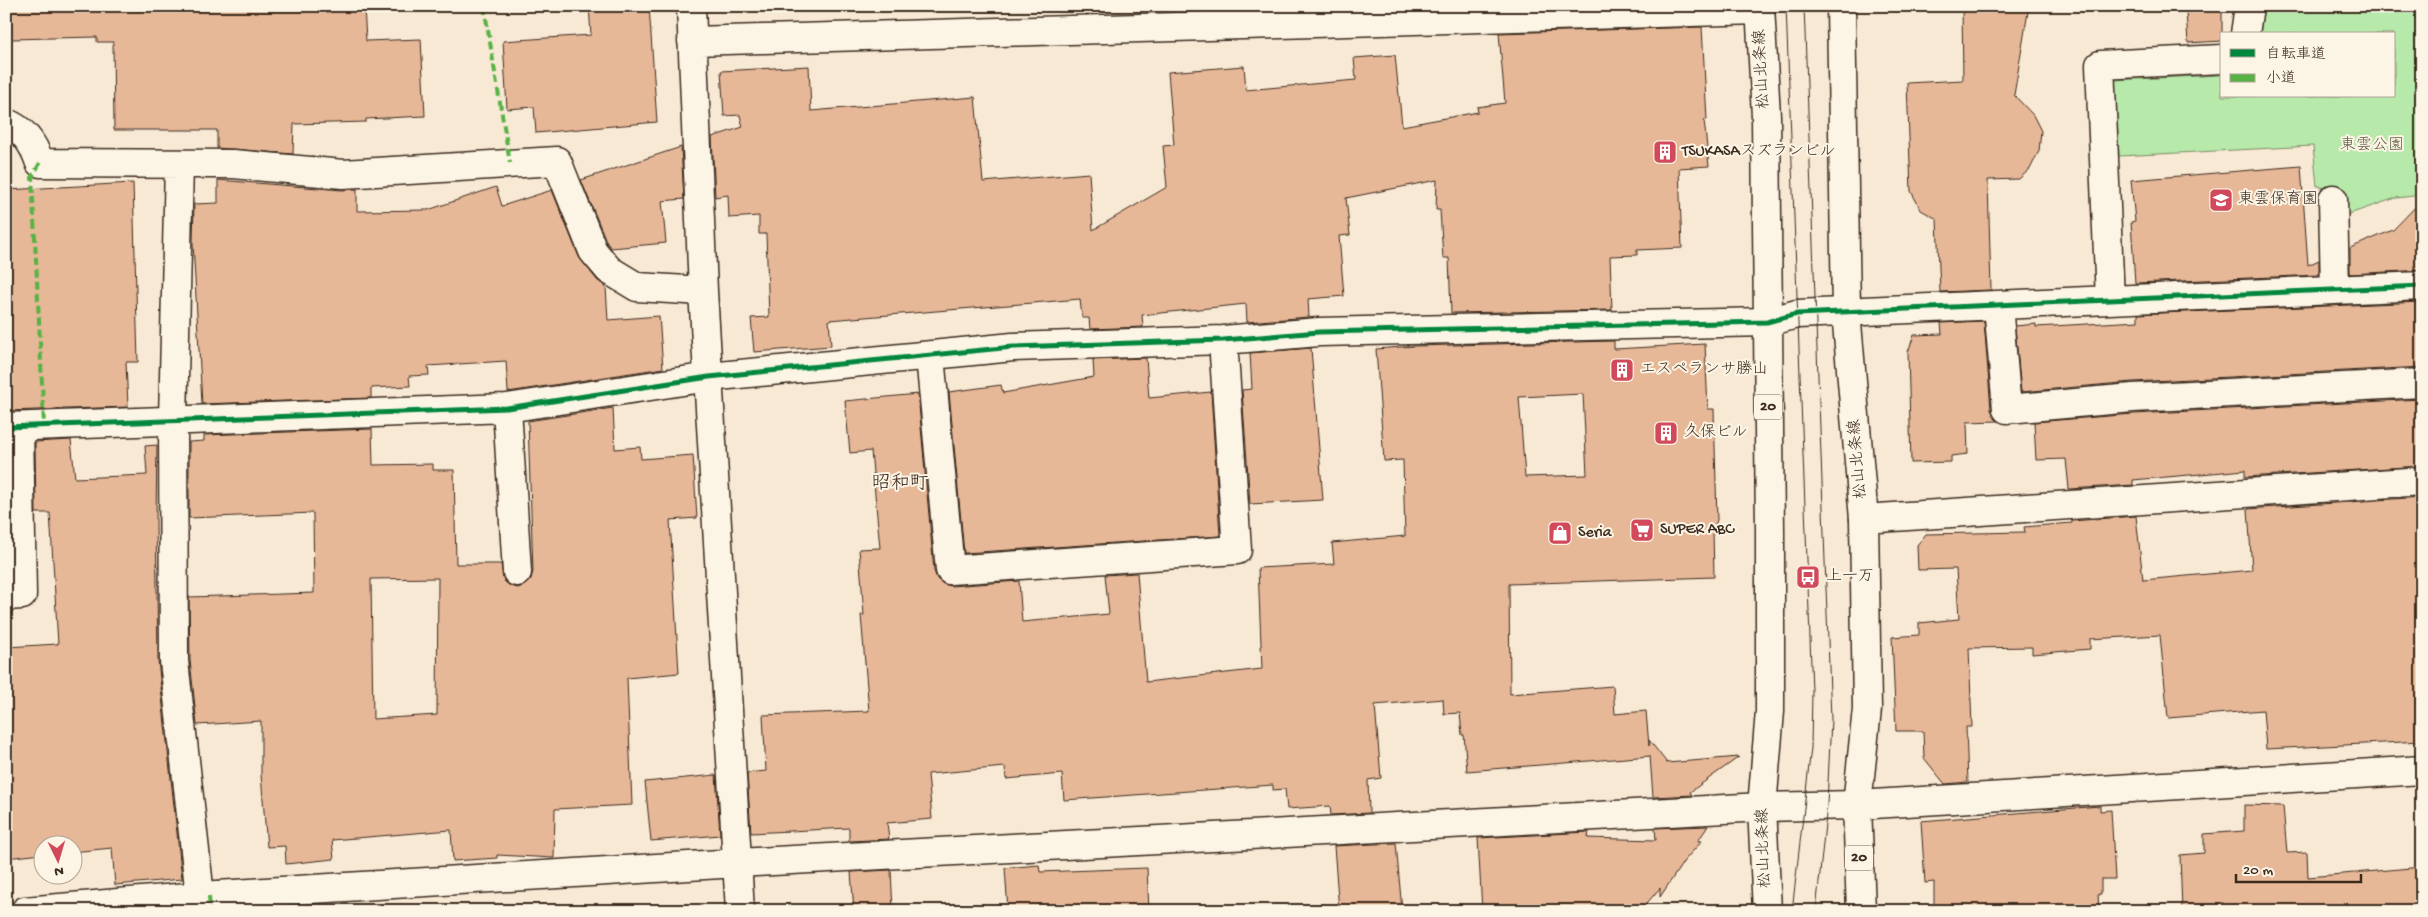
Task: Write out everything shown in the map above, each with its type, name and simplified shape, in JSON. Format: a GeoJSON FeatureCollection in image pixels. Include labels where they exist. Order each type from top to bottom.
{"type":"FeatureCollection","features":[{"type":"Feature","properties":{"kind":"street"},"geometry":{"type":"LineString","coordinates":[[691,6],[702,291],[709,377],[740,911]]}},
{"type":"Feature","properties":{"kind":"street","name":"松山北条線"},"geometry":{"type":"LineString","coordinates":[[1842,6],[1846,312],[1864,519],[1866,709],[1857,804],[1861,911]]}},
{"type":"Feature","properties":{"kind":"street"},"geometry":{"type":"LineString","coordinates":[[2245,32],[2249,6]]}},
{"type":"Feature","properties":{"kind":"street"},"geometry":{"type":"LineString","coordinates":[[692,41],[1379,14],[1760,8]]}},
{"type":"Feature","properties":{"kind":"street","name":"松山北条線"},"geometry":{"type":"LineString","coordinates":[[1760,8],[1766,116],[1770,711],[1762,807],[1762,907]]}},
{"type":"Feature","properties":{"kind":"street"},"geometry":{"type":"LineString","coordinates":[[2110,300],[2100,65],[2220,59]]}},
{"type":"Feature","properties":{"kind":"street"},"geometry":{"type":"LineString","coordinates":[[6,123],[15,126],[33,144],[40,163],[233,164],[343,174],[557,161],[593,251],[609,270],[637,287],[702,291]]}},
{"type":"Feature","properties":{"kind":"street"},"geometry":{"type":"LineString","coordinates":[[179,164],[173,420],[174,661],[200,896]]}},
{"type":"Feature","properties":{"kind":"street"},"geometry":{"type":"LineString","coordinates":[[2333,199],[2335,290]]}},
{"type":"Feature","properties":{"kind":"street"},"geometry":{"type":"LineString","coordinates":[[6,596],[22,595],[12,427],[507,408],[709,377],[1013,347],[1224,340],[1319,332],[1767,322],[1797,314],[2422,286]]}},
{"type":"Feature","properties":{"kind":"street"},"geometry":{"type":"LineString","coordinates":[[1998,306],[2008,409],[2133,398],[2422,383]]}},
{"type":"Feature","properties":{"kind":"street"},"geometry":{"type":"LineString","coordinates":[[930,356],[950,570],[1237,550],[1224,340]]}},
{"type":"Feature","properties":{"kind":"street"},"geometry":{"type":"LineString","coordinates":[[507,408],[517,572]]}},
{"type":"Feature","properties":{"kind":"street"},"geometry":{"type":"LineString","coordinates":[[1864,519],[2422,481]]}},
{"type":"Feature","properties":{"kind":"street"},"geometry":{"type":"LineString","coordinates":[[25,911],[200,896],[737,863],[1762,807],[1857,804],[2422,770]]}},
{"type":"Feature","properties":{"kind":"green space","name":"東雲公園"},"geometry":{"type":"Polygon","coordinates":[[[2264,6],[2422,6],[2422,195],[2396,198],[2346,215],[2344,188],[2317,186],[2313,146],[2119,156],[2115,80],[2220,75],[2220,98],[2396,98],[2396,32],[2260,32],[2264,6]]]}},
{"type":"Feature","properties":{"kind":"building"},"geometry":{"type":"Polygon","coordinates":[[[9,6],[364,6],[366,41],[421,39],[425,116],[366,119],[366,122],[294,124],[293,154],[217,148],[217,130],[114,130],[113,42],[97,42],[97,37],[10,39],[9,6]]]}},
{"type":"Feature","properties":{"kind":"building"},"geometry":{"type":"Polygon","coordinates":[[[589,6],[649,6],[657,122],[536,133],[534,107],[507,109],[503,41],[591,35],[589,6]]]}},
{"type":"Feature","properties":{"kind":"building"},"geometry":{"type":"Polygon","coordinates":[[[1962,6],[2029,6],[2014,95],[2033,115],[2041,131],[2039,151],[2030,169],[2019,179],[1988,180],[1991,290],[1940,292],[1937,219],[1921,210],[1911,191],[1907,83],[1963,80],[1962,6]]]}},
{"type":"Feature","properties":{"kind":"building"},"geometry":{"type":"Polygon","coordinates":[[[2222,9],[2220,41],[2188,43],[2186,11],[2222,9]]]}},
{"type":"Feature","properties":{"kind":"building"},"geometry":{"type":"Polygon","coordinates":[[[1702,27],[1707,120],[1704,120],[1709,166],[1679,168],[1682,248],[1637,250],[1637,255],[1610,256],[1612,310],[1451,313],[1449,258],[1443,258],[1440,210],[1436,210],[1437,180],[1346,198],[1350,235],[1339,236],[1344,296],[1308,299],[1309,317],[1247,322],[1246,304],[1142,315],[1143,327],[1090,329],[1089,318],[1082,318],[1080,299],[829,320],[831,346],[754,352],[751,318],[769,317],[766,234],[759,234],[759,216],[729,218],[728,195],[715,197],[712,137],[743,127],[740,115],[724,116],[721,71],[809,66],[811,111],[975,97],[983,182],[1089,173],[1093,230],[1167,187],[1163,146],[1174,145],[1168,72],[1244,66],[1246,90],[1356,80],[1354,58],[1395,55],[1402,126],[1478,112],[1477,107],[1505,103],[1499,33],[1702,27]]]}},
{"type":"Feature","properties":{"kind":"building"},"geometry":{"type":"Polygon","coordinates":[[[681,147],[684,199],[662,201],[666,243],[611,248],[607,243],[581,180],[681,147]]]}},
{"type":"Feature","properties":{"kind":"building"},"geometry":{"type":"Polygon","coordinates":[[[2301,166],[2308,265],[2319,260],[2319,275],[2135,283],[2131,222],[2135,221],[2131,180],[2301,166]]]}},
{"type":"Feature","properties":{"kind":"building"},"geometry":{"type":"Polygon","coordinates":[[[218,180],[342,190],[357,189],[357,211],[428,210],[496,187],[502,206],[552,190],[579,257],[597,280],[606,287],[608,320],[659,316],[663,368],[508,392],[506,361],[428,366],[429,375],[409,376],[410,386],[371,388],[371,398],[202,404],[193,243],[194,204],[218,203],[218,180]]]}},
{"type":"Feature","properties":{"kind":"building"},"geometry":{"type":"Polygon","coordinates":[[[133,183],[138,362],[126,362],[128,407],[6,411],[6,190],[133,183]]]}},
{"type":"Feature","properties":{"kind":"building"},"geometry":{"type":"Polygon","coordinates":[[[2422,200],[2422,270],[2350,274],[2350,248],[2393,230],[2422,200]]]}},
{"type":"Feature","properties":{"kind":"building"},"geometry":{"type":"Polygon","coordinates":[[[2422,302],[2422,367],[2132,382],[2021,392],[2015,326],[2036,324],[2036,327],[2138,321],[2138,314],[2422,302]]]}},
{"type":"Feature","properties":{"kind":"building"},"geometry":{"type":"Polygon","coordinates":[[[1984,321],[1991,410],[1998,421],[1967,422],[1968,454],[1951,456],[1951,462],[1911,463],[1908,352],[1914,335],[1942,334],[1941,323],[1984,321]]]}},
{"type":"Feature","properties":{"kind":"building"},"geometry":{"type":"Polygon","coordinates":[[[1614,341],[1614,349],[1705,344],[1708,409],[1714,409],[1717,520],[1713,530],[1714,577],[1509,584],[1510,694],[1613,686],[1615,714],[1646,711],[1649,746],[1649,740],[1667,763],[1739,757],[1690,792],[1692,795],[1653,797],[1650,756],[1467,771],[1460,713],[1444,714],[1443,699],[1375,705],[1381,778],[1368,780],[1369,813],[1331,815],[1330,806],[1287,809],[1285,789],[1273,790],[1273,785],[1064,800],[1062,774],[1006,779],[1005,767],[928,774],[932,819],[887,823],[889,839],[849,841],[849,828],[751,833],[747,773],[766,771],[763,715],[869,711],[861,615],[864,615],[859,549],[880,548],[871,451],[850,453],[845,401],[918,394],[934,571],[937,579],[943,584],[951,586],[1019,581],[1022,622],[1109,614],[1105,575],[1137,573],[1146,682],[1262,669],[1258,568],[1334,564],[1332,543],[1405,536],[1403,460],[1384,461],[1376,349],[1414,346],[1614,341]],[[1583,394],[1519,397],[1525,477],[1587,475],[1583,394]]]}},
{"type":"Feature","properties":{"kind":"building"},"geometry":{"type":"Polygon","coordinates":[[[1311,348],[1323,500],[1250,504],[1242,390],[1252,389],[1250,353],[1311,348]]]}},
{"type":"Feature","properties":{"kind":"building"},"geometry":{"type":"Polygon","coordinates":[[[1146,358],[1149,398],[1211,392],[1220,536],[964,553],[949,392],[1001,385],[1003,393],[1094,377],[1093,360],[1146,358]]]}},
{"type":"Feature","properties":{"kind":"building"},"geometry":{"type":"Polygon","coordinates":[[[2422,399],[2422,466],[2245,477],[2245,470],[2133,480],[2133,485],[2069,489],[2066,459],[2036,460],[2034,422],[2134,414],[2422,399]]]}},
{"type":"Feature","properties":{"kind":"building"},"geometry":{"type":"Polygon","coordinates":[[[613,408],[615,449],[640,447],[641,459],[693,455],[697,518],[670,520],[679,673],[627,678],[632,805],[555,809],[554,858],[497,855],[497,858],[453,861],[451,830],[332,840],[334,859],[286,864],[285,846],[267,847],[261,775],[261,721],[197,725],[190,660],[189,597],[314,593],[313,513],[189,518],[189,442],[204,441],[204,435],[372,429],[373,465],[433,464],[433,470],[454,470],[456,564],[501,564],[504,581],[510,586],[518,588],[525,585],[531,579],[533,571],[528,421],[613,408]],[[438,578],[371,579],[373,719],[437,715],[438,578]]]}},
{"type":"Feature","properties":{"kind":"building"},"geometry":{"type":"Polygon","coordinates":[[[71,440],[75,478],[147,475],[145,446],[157,445],[158,661],[182,879],[115,885],[112,848],[82,851],[82,834],[32,834],[32,855],[6,858],[6,647],[58,644],[50,513],[36,513],[35,442],[71,440]]]}},
{"type":"Feature","properties":{"kind":"building"},"geometry":{"type":"Polygon","coordinates":[[[2422,497],[2422,741],[2266,749],[2263,710],[2168,718],[2160,635],[2090,639],[2090,649],[2032,654],[2032,647],[1969,648],[1972,727],[1966,727],[1968,782],[1945,784],[1924,758],[1923,731],[1896,731],[1892,637],[1919,635],[1919,623],[1959,619],[1956,569],[1918,570],[1917,545],[1926,534],[2025,532],[2024,527],[2136,516],[2143,580],[2252,570],[2248,509],[2422,497]]]}},
{"type":"Feature","properties":{"kind":"building"},"geometry":{"type":"Polygon","coordinates":[[[716,775],[720,835],[651,841],[645,782],[716,775]]]}},
{"type":"Feature","properties":{"kind":"building"},"geometry":{"type":"Polygon","coordinates":[[[2244,805],[2283,806],[2287,853],[2307,852],[2308,877],[2422,867],[2422,911],[2182,911],[2180,855],[2204,853],[2204,834],[2244,831],[2244,805]]]}},
{"type":"Feature","properties":{"kind":"building"},"geometry":{"type":"Polygon","coordinates":[[[2100,806],[2100,811],[2111,810],[2115,879],[2101,879],[2101,894],[2098,894],[2099,911],[1934,911],[1934,882],[1925,883],[1921,821],[2100,806]]]}},
{"type":"Feature","properties":{"kind":"building"},"geometry":{"type":"Polygon","coordinates":[[[1708,826],[1698,841],[1702,841],[1684,861],[1660,897],[1660,888],[1640,911],[1482,911],[1478,838],[1589,832],[1588,838],[1656,840],[1655,828],[1708,826]]]}},
{"type":"Feature","properties":{"kind":"building"},"geometry":{"type":"Polygon","coordinates":[[[1396,843],[1402,911],[1339,911],[1334,846],[1396,843]]]}},
{"type":"Feature","properties":{"kind":"building"},"geometry":{"type":"Polygon","coordinates":[[[1039,865],[1040,872],[1147,868],[1149,911],[1008,911],[1005,868],[1039,865]]]}},
{"type":"Feature","properties":{"kind":"building"},"geometry":{"type":"Polygon","coordinates":[[[891,870],[893,911],[854,911],[851,872],[891,870]]]}},
{"type":"Feature","properties":{"kind":"tram line"},"geometry":{"type":"LineString","coordinates":[[1786,6],[1812,691],[1811,748],[1792,911]]}},
{"type":"Feature","properties":{"kind":"tram line"},"geometry":{"type":"LineString","coordinates":[[1804,6],[1831,719],[1827,805],[1816,911]]}},
{"type":"Feature","properties":{"kind":"marked path"},"geometry":{"type":"LineString","coordinates":[[484,6],[510,163]]}},
{"type":"Feature","properties":{"kind":"marked path"},"geometry":{"type":"LineString","coordinates":[[40,163],[32,177],[44,425]]}},
{"type":"Feature","properties":{"kind":"marked path"},"geometry":{"type":"LineString","coordinates":[[209,896],[210,911]]}},
{"type":"Feature","properties":{"kind":"cycle path"},"geometry":{"type":"LineString","coordinates":[[6,427],[507,408],[709,377],[1013,347],[1223,340],[1319,332],[1767,322],[1797,314],[2422,286]]}},
{"type":"Feature","properties":{"kind":"place","name":"TSUKASAスズランビル"},"geometry":{"type":"Point","coordinates":[1665,152]}},
{"type":"Feature","properties":{"kind":"place","name":"東雲保育園"},"geometry":{"type":"Point","coordinates":[2221,200]}},
{"type":"Feature","properties":{"kind":"place","name":"エスペランサ勝山"},"geometry":{"type":"Point","coordinates":[1622,370]}},
{"type":"Feature","properties":{"kind":"place","name":"久保ビル"},"geometry":{"type":"Point","coordinates":[1666,433]}},
{"type":"Feature","properties":{"kind":"place","name":"SUPER ABC"},"geometry":{"type":"Point","coordinates":[1642,530]}},
{"type":"Feature","properties":{"kind":"place","name":"Seria"},"geometry":{"type":"Point","coordinates":[1560,533]}},
{"type":"Feature","properties":{"kind":"place","name":"上一万"},"geometry":{"type":"Point","coordinates":[1808,577]}},
{"type":"Feature","properties":{"kind":"district","name":"昭和町"},"geometry":{"type":"Point","coordinates":[900,484]}}]}
